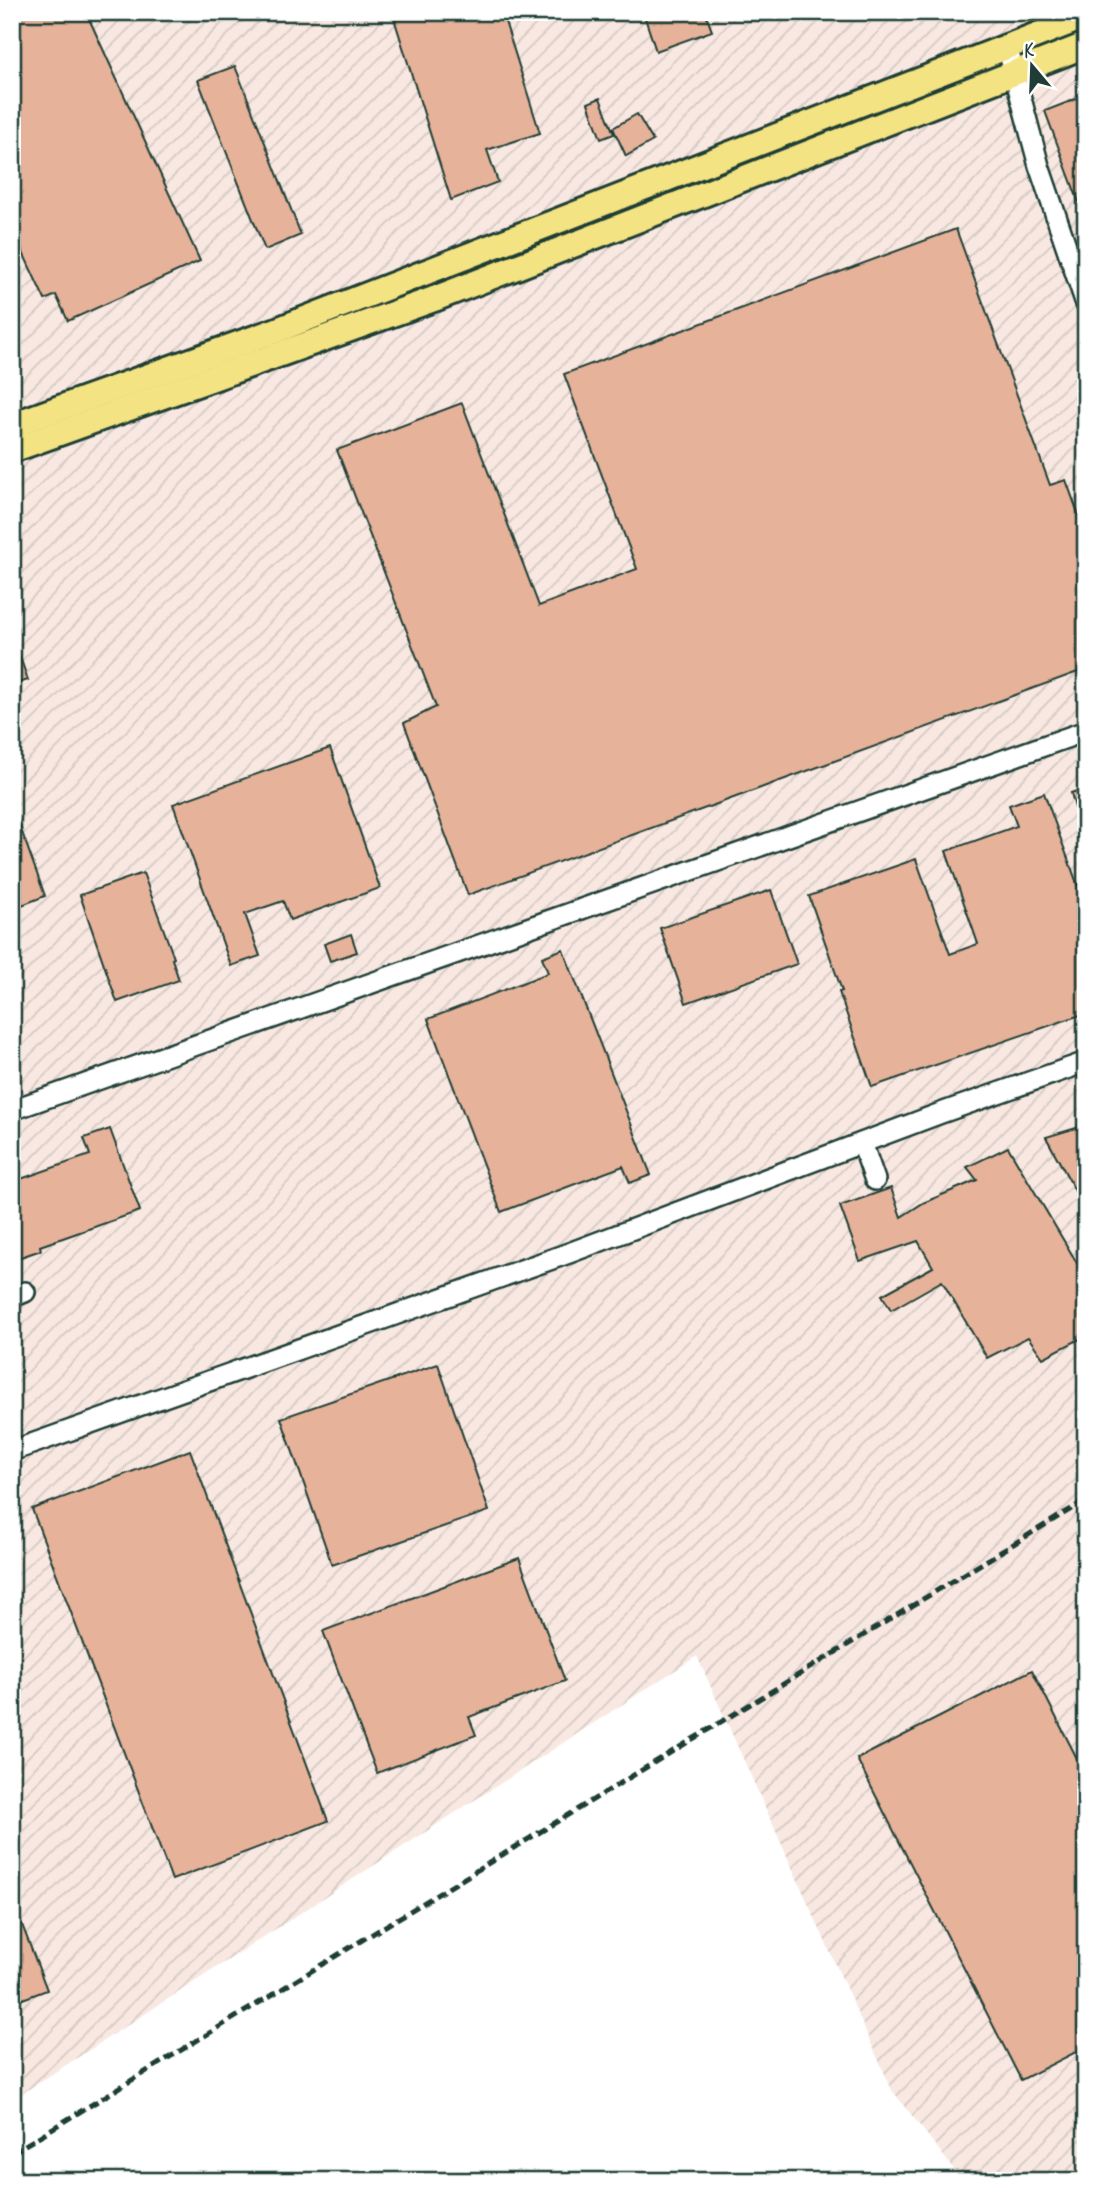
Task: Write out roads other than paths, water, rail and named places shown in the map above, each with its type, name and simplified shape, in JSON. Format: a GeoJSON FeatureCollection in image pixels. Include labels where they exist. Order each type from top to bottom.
{"type":"FeatureCollection","features":[{"type":"Feature","properties":{"kind":"main road"},"geometry":{"type":"LineString","coordinates":[[12,425],[276,330],[1086,16]]}},
{"type":"Feature","properties":{"kind":"main road"},"geometry":{"type":"LineString","coordinates":[[12,450],[434,299],[1086,45]]}},
{"type":"Feature","properties":{"kind":"street"},"geometry":{"type":"LineString","coordinates":[[1007,46],[1039,166],[1086,304]]}},
{"type":"Feature","properties":{"kind":"street"},"geometry":{"type":"LineString","coordinates":[[12,1110],[1086,732]]}},
{"type":"Feature","properties":{"kind":"street"},"geometry":{"type":"LineString","coordinates":[[12,1451],[569,1252],[1086,1062]]}},
{"type":"Feature","properties":{"kind":"street"},"geometry":{"type":"LineString","coordinates":[[862,1143],[875,1180]]}},
{"type":"Feature","properties":{"kind":"railway"},"geometry":{"type":"LineString","coordinates":[[12,2153],[1086,1500]]}}]}
